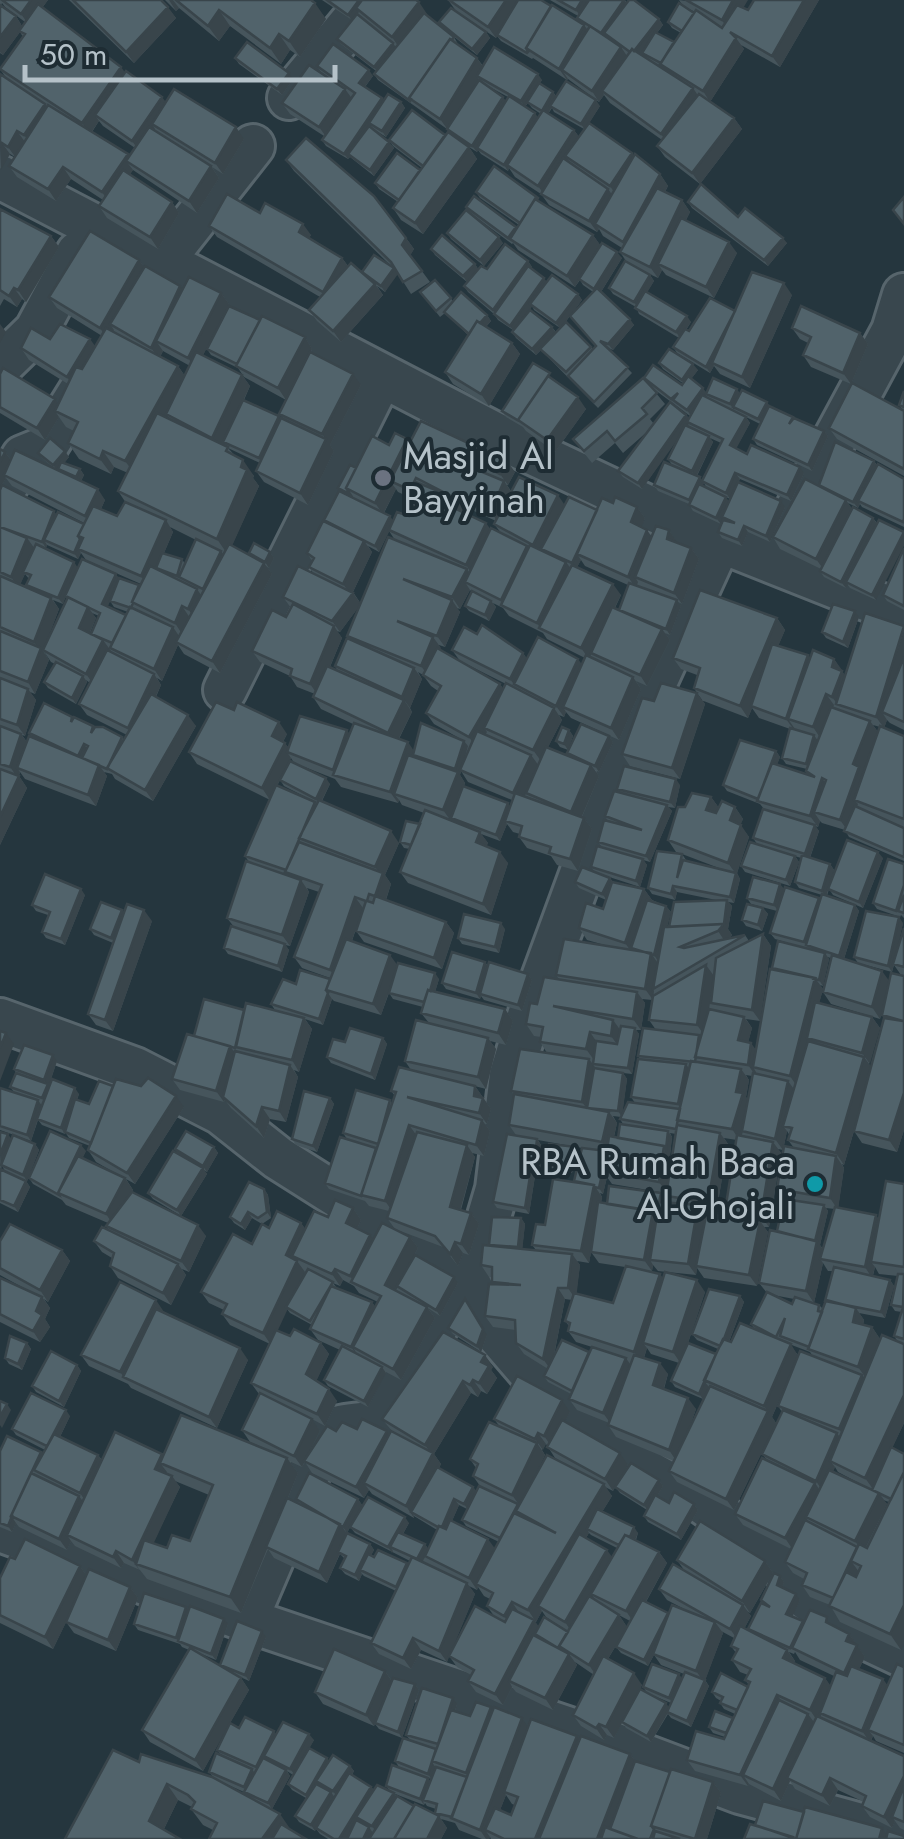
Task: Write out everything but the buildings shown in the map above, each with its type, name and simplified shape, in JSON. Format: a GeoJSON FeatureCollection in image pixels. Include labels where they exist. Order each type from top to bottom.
{"type":"FeatureCollection","features":[{"type":"Feature","properties":{"kind":"street"},"geometry":{"type":"LineString","coordinates":[[289,98],[370,0]]}},
{"type":"Feature","properties":{"kind":"street"},"geometry":{"type":"LineString","coordinates":[[0,496],[22,456],[45,448],[158,261],[253,146]]}},
{"type":"Feature","properties":{"kind":"street"},"geometry":{"type":"LineString","coordinates":[[0,177],[340,351],[381,376],[720,542],[904,614]]}},
{"type":"Feature","properties":{"kind":"street"},"geometry":{"type":"LineString","coordinates":[[0,366],[36,331],[92,226]]}},
{"type":"Feature","properties":{"kind":"street"},"geometry":{"type":"LineString","coordinates":[[770,560],[896,343],[904,295]]}},
{"type":"Feature","properties":{"kind":"street"},"geometry":{"type":"LineString","coordinates":[[225,690],[381,376]]}},
{"type":"Feature","properties":{"kind":"street"},"geometry":{"type":"LineString","coordinates":[[246,1620],[325,1435],[333,1428],[371,1425],[384,1417],[466,1277],[497,1189],[511,1075],[529,1016],[637,722],[720,542]]}},
{"type":"Feature","properties":{"kind":"street"},"geometry":{"type":"LineString","coordinates":[[0,1020],[134,1070],[221,1113],[278,1158],[466,1277],[486,1322],[536,1378],[650,1474],[701,1501],[769,1551],[808,1599],[866,1638],[904,1656]]}},
{"type":"Feature","properties":{"kind":"street"},"geometry":{"type":"LineString","coordinates":[[0,1530],[246,1620],[605,1741],[740,1792],[904,1837]]}},
{"type":"Feature","properties":{"kind":"place","name":"Masjid Al Bayyinah"},"geometry":{"type":"Point","coordinates":[383,478]}},
{"type":"Feature","properties":{"kind":"place","name":"RBA Rumah Baca Al-Ghojali"},"geometry":{"type":"Point","coordinates":[815,1184]}}]}
